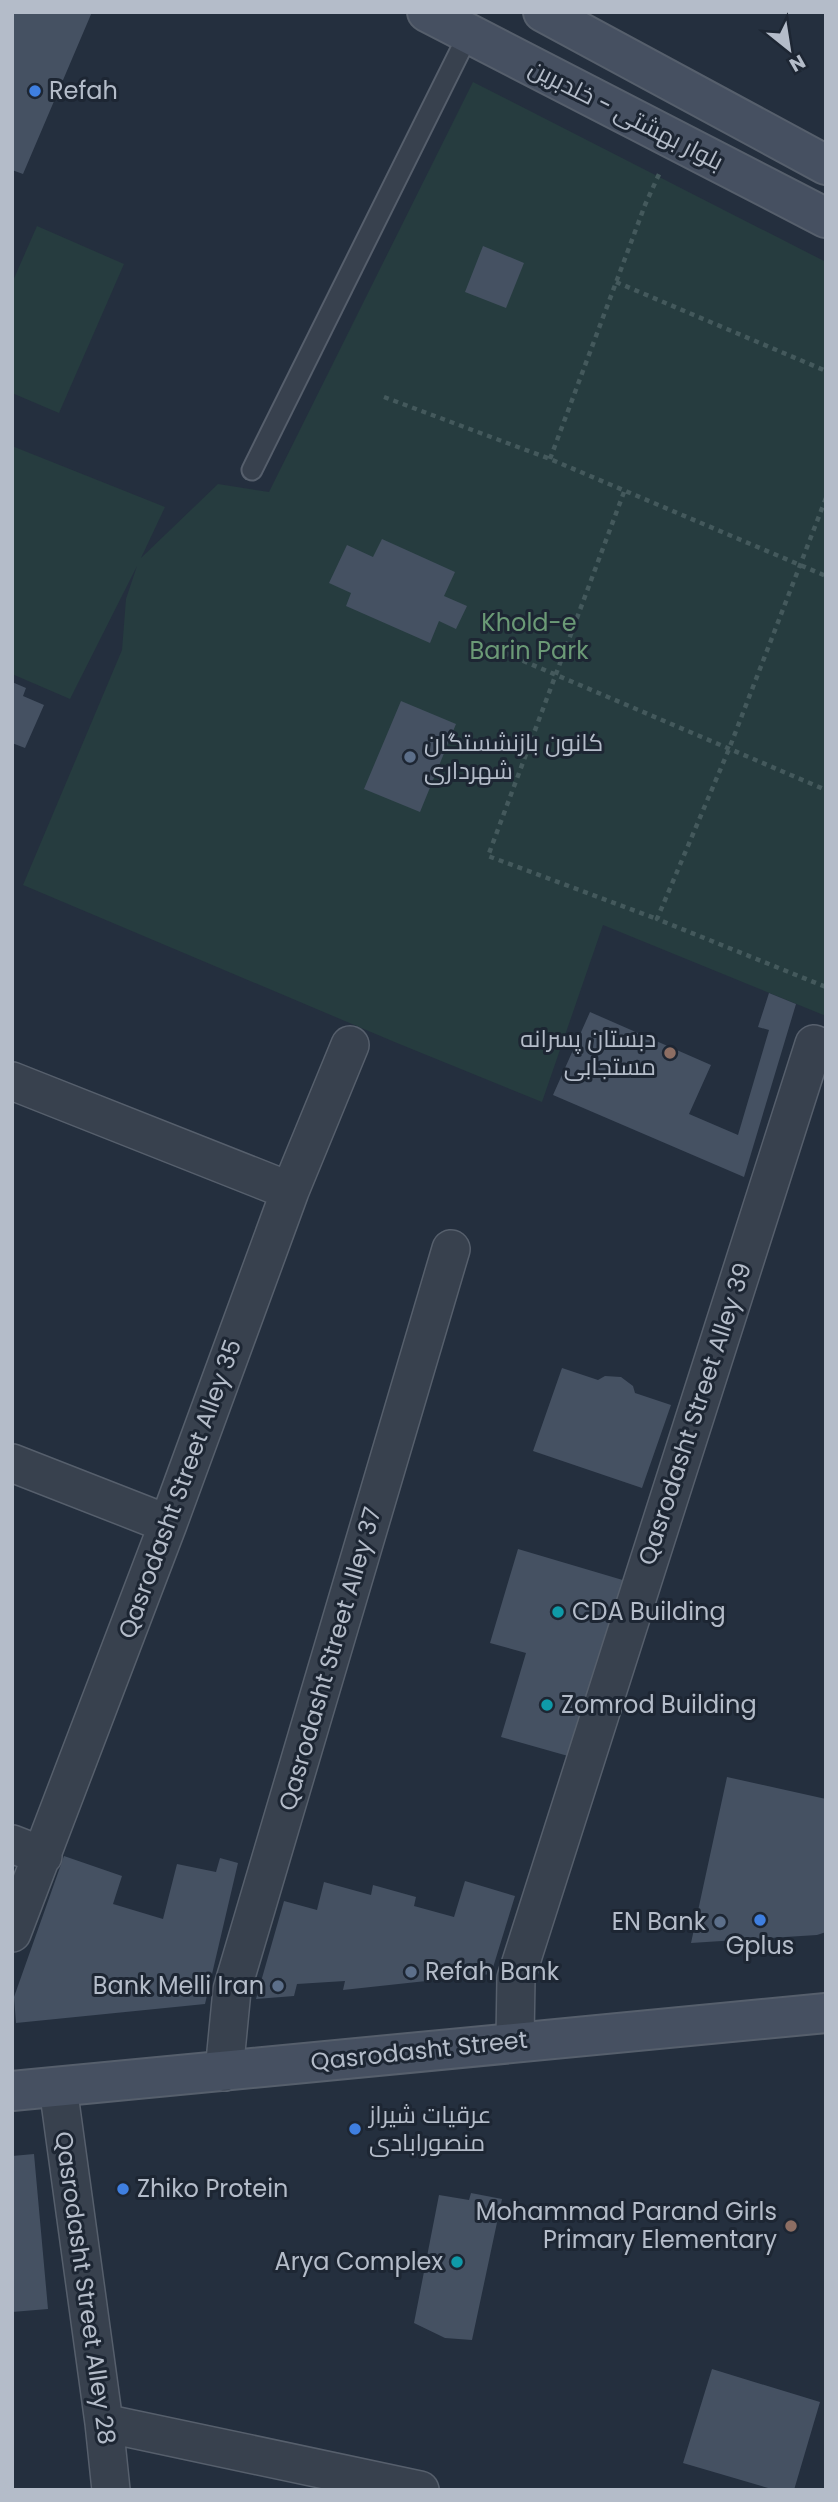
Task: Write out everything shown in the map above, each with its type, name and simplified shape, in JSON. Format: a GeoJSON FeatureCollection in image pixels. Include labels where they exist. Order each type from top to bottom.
{"type":"FeatureCollection","features":[{"type":"Feature","properties":{"kind":"main road","name":"بلوار بهشتی - خلدبرین"},"geometry":{"type":"LineString","coordinates":[[427,12],[826,218]]}},
{"type":"Feature","properties":{"kind":"main road","name":"بلوار بهشتی - خلدبرین"},"geometry":{"type":"LineString","coordinates":[[542,12],[826,165]]}},
{"type":"Feature","properties":{"kind":"main road","name":"Qasrodasht Street"},"geometry":{"type":"LineString","coordinates":[[12,2091],[224,2072],[514,2040],[826,2014]]}},
{"type":"Feature","properties":{"kind":"street","name":"Qasrodasht Street Alley 39"},"geometry":{"type":"LineString","coordinates":[[514,2040],[516,1978],[814,1044],[826,1049]]}},
{"type":"Feature","properties":{"kind":"street","name":"Qasrodasht Street Alley 35"},"geometry":{"type":"LineString","coordinates":[[12,1933],[27,1850],[168,1524],[290,1191],[350,1045]]}},
{"type":"Feature","properties":{"kind":"street"},"geometry":{"type":"LineString","coordinates":[[12,1082],[290,1191]]}},
{"type":"Feature","properties":{"kind":"street","name":"Qasrodasht Street Alley 37"},"geometry":{"type":"LineString","coordinates":[[224,2072],[232,1990],[451,1249]]}},
{"type":"Feature","properties":{"kind":"street"},"geometry":{"type":"LineString","coordinates":[[12,1463],[168,1524]]}},
{"type":"Feature","properties":{"kind":"street","name":"Qasrodasht Street Alley 28"},"geometry":{"type":"LineString","coordinates":[[58,2087],[111,2490]]}},
{"type":"Feature","properties":{"kind":"street"},"geometry":{"type":"LineString","coordinates":[[104,2423],[420,2490]]}},
{"type":"Feature","properties":{"kind":"lane"},"geometry":{"type":"LineString","coordinates":[[252,470],[469,33]]}},
{"type":"Feature","properties":{"kind":"path"},"geometry":{"type":"LineString","coordinates":[[550,459],[645,205],[675,140]]}},
{"type":"Feature","properties":{"kind":"path"},"geometry":{"type":"LineString","coordinates":[[616,282],[826,371]]}},
{"type":"Feature","properties":{"kind":"path"},"geometry":{"type":"LineString","coordinates":[[384,397],[550,459],[826,576]]}},
{"type":"Feature","properties":{"kind":"path"},"geometry":{"type":"LineString","coordinates":[[624,492],[488,856],[657,919],[826,987]]}},
{"type":"Feature","properties":{"kind":"path"},"geometry":{"type":"LineString","coordinates":[[657,919],[729,749],[826,498]]}},
{"type":"Feature","properties":{"kind":"path"},"geometry":{"type":"LineString","coordinates":[[486,645],[826,790]]}},
{"type":"Feature","properties":{"kind":"green space","name":"Khold-e Barin Park"},"geometry":{"type":"Polygon","coordinates":[[[473,82],[826,262],[826,1016],[603,925],[542,1102],[23,885],[122,650],[126,599],[137,566],[70,699],[12,674],[12,446],[165,507],[141,558],[218,484],[269,492],[473,82]]]}},
{"type":"Feature","properties":{"kind":"green space"},"geometry":{"type":"Polygon","coordinates":[[[37,226],[124,264],[59,413],[12,393],[12,283],[37,226]]]}},
{"type":"Feature","properties":{"kind":"building","name":"Refah"},"geometry":{"type":"Polygon","coordinates":[[[12,12],[92,12],[23,174],[12,170],[12,12]]]}},
{"type":"Feature","properties":{"kind":"building"},"geometry":{"type":"Polygon","coordinates":[[[483,246],[524,263],[506,308],[465,292],[483,246]]]}},
{"type":"Feature","properties":{"kind":"building"},"geometry":{"type":"Polygon","coordinates":[[[382,539],[455,572],[444,596],[467,606],[456,629],[439,621],[430,643],[346,606],[351,593],[329,583],[347,545],[373,557],[382,539]]]}},
{"type":"Feature","properties":{"kind":"building"},"geometry":{"type":"Polygon","coordinates":[[[12,682],[26,688],[23,696],[44,705],[25,748],[12,743],[12,682]]]}},
{"type":"Feature","properties":{"kind":"building","name":"کانون بازنشستگان شهرداری"},"geometry":{"type":"Polygon","coordinates":[[[401,701],[456,724],[420,812],[364,789],[401,701]]]}},
{"type":"Feature","properties":{"kind":"building"},"geometry":{"type":"Polygon","coordinates":[[[769,993],[796,1004],[744,1177],[553,1095],[590,1012],[711,1065],[689,1114],[738,1135],[769,1030],[758,1027],[769,993]]]}},
{"type":"Feature","properties":{"kind":"building"},"geometry":{"type":"Polygon","coordinates":[[[562,1368],[598,1380],[605,1376],[621,1377],[633,1386],[635,1393],[671,1405],[642,1488],[533,1451],[562,1368]]]}},
{"type":"Feature","properties":{"kind":"building","name":"CDA Building"},"geometry":{"type":"Polygon","coordinates":[[[518,1549],[626,1581],[598,1675],[593,1673],[568,1756],[501,1737],[526,1653],[490,1643],[518,1549]]]}},
{"type":"Feature","properties":{"kind":"building"},"geometry":{"type":"Polygon","coordinates":[[[727,1777],[826,1799],[826,1932],[817,1935],[691,1943],[727,1777]]]}},
{"type":"Feature","properties":{"kind":"building"},"geometry":{"type":"Polygon","coordinates":[[[64,1856],[122,1876],[113,1904],[163,1919],[177,1864],[216,1872],[220,1858],[238,1863],[205,2004],[16,2023],[14,1997],[64,1856]]]}},
{"type":"Feature","properties":{"kind":"building"},"geometry":{"type":"Polygon","coordinates":[[[465,1881],[515,1896],[491,1974],[343,1990],[345,1981],[297,1984],[294,1996],[256,1999],[284,1901],[317,1910],[324,1882],[371,1895],[373,1885],[416,1897],[414,1906],[454,1917],[465,1881]]]}},
{"type":"Feature","properties":{"kind":"building"},"geometry":{"type":"Polygon","coordinates":[[[34,2154],[48,2309],[12,2312],[12,2156],[34,2154]]]}},
{"type":"Feature","properties":{"kind":"building","name":"Arya Complex"},"geometry":{"type":"Polygon","coordinates":[[[471,2193],[502,2199],[472,2340],[445,2338],[414,2323],[439,2195],[469,2200],[471,2193]]]}},
{"type":"Feature","properties":{"kind":"building"},"geometry":{"type":"Polygon","coordinates":[[[712,2369],[820,2402],[794,2490],[775,2490],[683,2463],[712,2369]]]}},
{"type":"Feature","properties":{"kind":"place","name":"Refah"},"geometry":{"type":"Point","coordinates":[35,91]}},
{"type":"Feature","properties":{"kind":"place","name":"کانون بازنشستگان شهرداری"},"geometry":{"type":"Point","coordinates":[410,757]}},
{"type":"Feature","properties":{"kind":"place","name":"دبستان پسرانه مستجابی"},"geometry":{"type":"Point","coordinates":[670,1053]}},
{"type":"Feature","properties":{"kind":"place","name":"CDA Building"},"geometry":{"type":"Point","coordinates":[558,1612]}},
{"type":"Feature","properties":{"kind":"place","name":"Zomrod Building"},"geometry":{"type":"Point","coordinates":[547,1705]}},
{"type":"Feature","properties":{"kind":"place","name":"Gplus"},"geometry":{"type":"Point","coordinates":[760,1920]}},
{"type":"Feature","properties":{"kind":"place","name":"EN Bank"},"geometry":{"type":"Point","coordinates":[720,1922]}},
{"type":"Feature","properties":{"kind":"place","name":"Refah Bank"},"geometry":{"type":"Point","coordinates":[411,1972]}},
{"type":"Feature","properties":{"kind":"place","name":"Bank Melli Iran"},"geometry":{"type":"Point","coordinates":[278,1986]}},
{"type":"Feature","properties":{"kind":"place","name":"عرقیات شیراز منصورابادی"},"geometry":{"type":"Point","coordinates":[355,2129]}},
{"type":"Feature","properties":{"kind":"place","name":"Zhiko Protein"},"geometry":{"type":"Point","coordinates":[123,2189]}},
{"type":"Feature","properties":{"kind":"place","name":"Mohammad Parand Girls Primary Elementary"},"geometry":{"type":"Point","coordinates":[791,2226]}},
{"type":"Feature","properties":{"kind":"place","name":"Arya Complex"},"geometry":{"type":"Point","coordinates":[457,2262]}}]}
